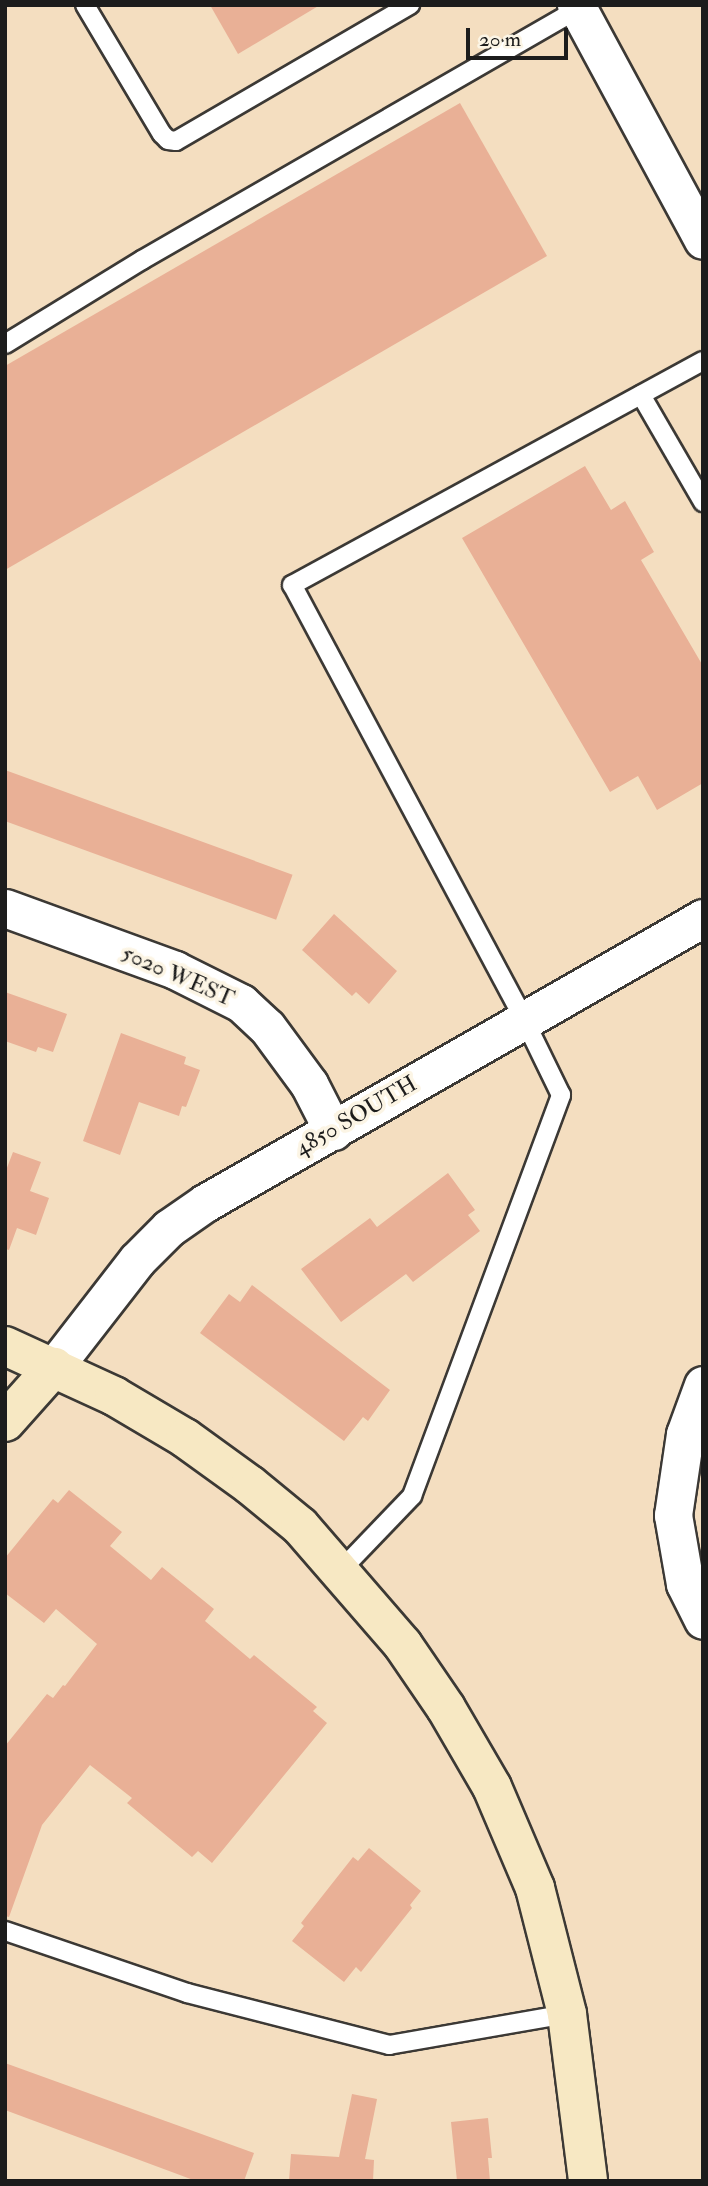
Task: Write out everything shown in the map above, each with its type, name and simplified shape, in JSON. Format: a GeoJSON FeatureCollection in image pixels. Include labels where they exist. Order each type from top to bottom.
{"type":"FeatureCollection","features":[{"type":"Feature","properties":{"kind":"street"},"geometry":{"type":"LineString","coordinates":[[577,7],[703,240]]}},
{"type":"Feature","properties":{"kind":"street","name":"5020 WEST"},"geometry":{"type":"LineString","coordinates":[[5,908],[175,970],[242,1003],[267,1027],[309,1084],[333,1130]]}},
{"type":"Feature","properties":{"kind":"street","name":"4850 SOUTH"},"geometry":{"type":"LineString","coordinates":[[54,1367],[137,1260],[169,1228],[205,1203],[703,918]]}},
{"type":"Feature","properties":{"kind":"street"},"geometry":{"type":"LineString","coordinates":[[5,1346],[114,1396],[185,1438],[250,1485],[300,1526],[341,1570],[403,1646],[446,1708],[492,1787],[535,1888],[568,2014],[588,2181]]}},
{"type":"Feature","properties":{"kind":"street"},"geometry":{"type":"LineString","coordinates":[[5,1422],[54,1367]]}},
{"type":"Feature","properties":{"kind":"street"},"geometry":{"type":"LineString","coordinates":[[703,1385],[685,1434],[673,1516],[685,1584],[703,1620]]}},
{"type":"Feature","properties":{"kind":"lane"},"geometry":{"type":"LineString","coordinates":[[85,5],[162,134],[168,140],[176,141],[410,5]]}},
{"type":"Feature","properties":{"kind":"lane"},"geometry":{"type":"LineString","coordinates":[[5,344],[142,260],[577,7]]}},
{"type":"Feature","properties":{"kind":"lane"},"geometry":{"type":"LineString","coordinates":[[341,1570],[412,1496],[561,1096],[524,1019],[292,585],[703,362]]}},
{"type":"Feature","properties":{"kind":"lane"},"geometry":{"type":"LineString","coordinates":[[641,395],[703,502]]}},
{"type":"Feature","properties":{"kind":"lane"},"geometry":{"type":"LineString","coordinates":[[5,1931],[187,1993],[389,2045],[568,2014]]}},
{"type":"Feature","properties":{"kind":"building"},"geometry":{"type":"Polygon","coordinates":[[[210,5],[320,5],[238,54],[210,5]]]}},
{"type":"Feature","properties":{"kind":"building"},"geometry":{"type":"Polygon","coordinates":[[[460,103],[547,256],[5,570],[5,366],[460,103]]]}},
{"type":"Feature","properties":{"kind":"building"},"geometry":{"type":"Polygon","coordinates":[[[585,466],[611,510],[625,501],[654,552],[641,560],[703,666],[703,783],[657,810],[638,776],[610,792],[462,538],[585,466]]]}},
{"type":"Feature","properties":{"kind":"building"},"geometry":{"type":"Polygon","coordinates":[[[5,770],[293,875],[276,920],[5,821],[5,770]]]}},
{"type":"Feature","properties":{"kind":"building"},"geometry":{"type":"Polygon","coordinates":[[[334,914],[397,971],[369,1004],[356,992],[352,996],[302,950],[334,914]]]}},
{"type":"Feature","properties":{"kind":"building"},"geometry":{"type":"Polygon","coordinates":[[[5,992],[67,1014],[53,1052],[38,1047],[36,1052],[5,1041],[5,992]]]}},
{"type":"Feature","properties":{"kind":"building"},"geometry":{"type":"Polygon","coordinates":[[[121,1033],[186,1057],[184,1064],[200,1070],[186,1107],[182,1106],[179,1116],[139,1102],[120,1155],[83,1141],[121,1033]]]}},
{"type":"Feature","properties":{"kind":"building"},"geometry":{"type":"Polygon","coordinates":[[[13,1152],[41,1162],[30,1191],[49,1198],[36,1235],[17,1228],[9,1250],[5,1249],[5,1173],[13,1152]]]}},
{"type":"Feature","properties":{"kind":"building"},"geometry":{"type":"Polygon","coordinates":[[[448,1173],[475,1210],[468,1215],[480,1231],[413,1282],[406,1274],[341,1322],[301,1269],[370,1218],[377,1227],[448,1173]]]}},
{"type":"Feature","properties":{"kind":"building"},"geometry":{"type":"Polygon","coordinates":[[[252,1285],[390,1390],[368,1421],[363,1417],[344,1441],[200,1333],[229,1294],[240,1302],[252,1285]]]}},
{"type":"Feature","properties":{"kind":"building"},"geometry":{"type":"Polygon","coordinates":[[[69,1490],[122,1532],[110,1546],[151,1580],[162,1567],[214,1609],[205,1621],[250,1659],[254,1655],[317,1707],[313,1711],[327,1723],[212,1863],[198,1851],[192,1857],[127,1803],[132,1798],[90,1765],[42,1825],[9,1917],[5,1916],[5,1746],[47,1694],[53,1698],[63,1685],[65,1686],[97,1644],[56,1609],[44,1623],[5,1593],[5,1558],[53,1499],[58,1503],[69,1490]]]}},
{"type":"Feature","properties":{"kind":"building"},"geometry":{"type":"Polygon","coordinates":[[[369,1848],[421,1891],[410,1905],[412,1908],[361,1972],[356,1967],[344,1982],[292,1941],[304,1926],[301,1923],[353,1857],[358,1861],[369,1848]]]}},
{"type":"Feature","properties":{"kind":"building"},"geometry":{"type":"Polygon","coordinates":[[[5,2063],[254,2153],[244,2181],[196,2181],[5,2110],[5,2063]]]}},
{"type":"Feature","properties":{"kind":"building"},"geometry":{"type":"Polygon","coordinates":[[[352,2094],[377,2099],[365,2159],[374,2160],[373,2181],[289,2181],[291,2154],[339,2157],[352,2094]]]}},
{"type":"Feature","properties":{"kind":"building"},"geometry":{"type":"Polygon","coordinates":[[[488,2118],[492,2158],[488,2158],[490,2181],[457,2181],[451,2122],[488,2118]]]}}]}
